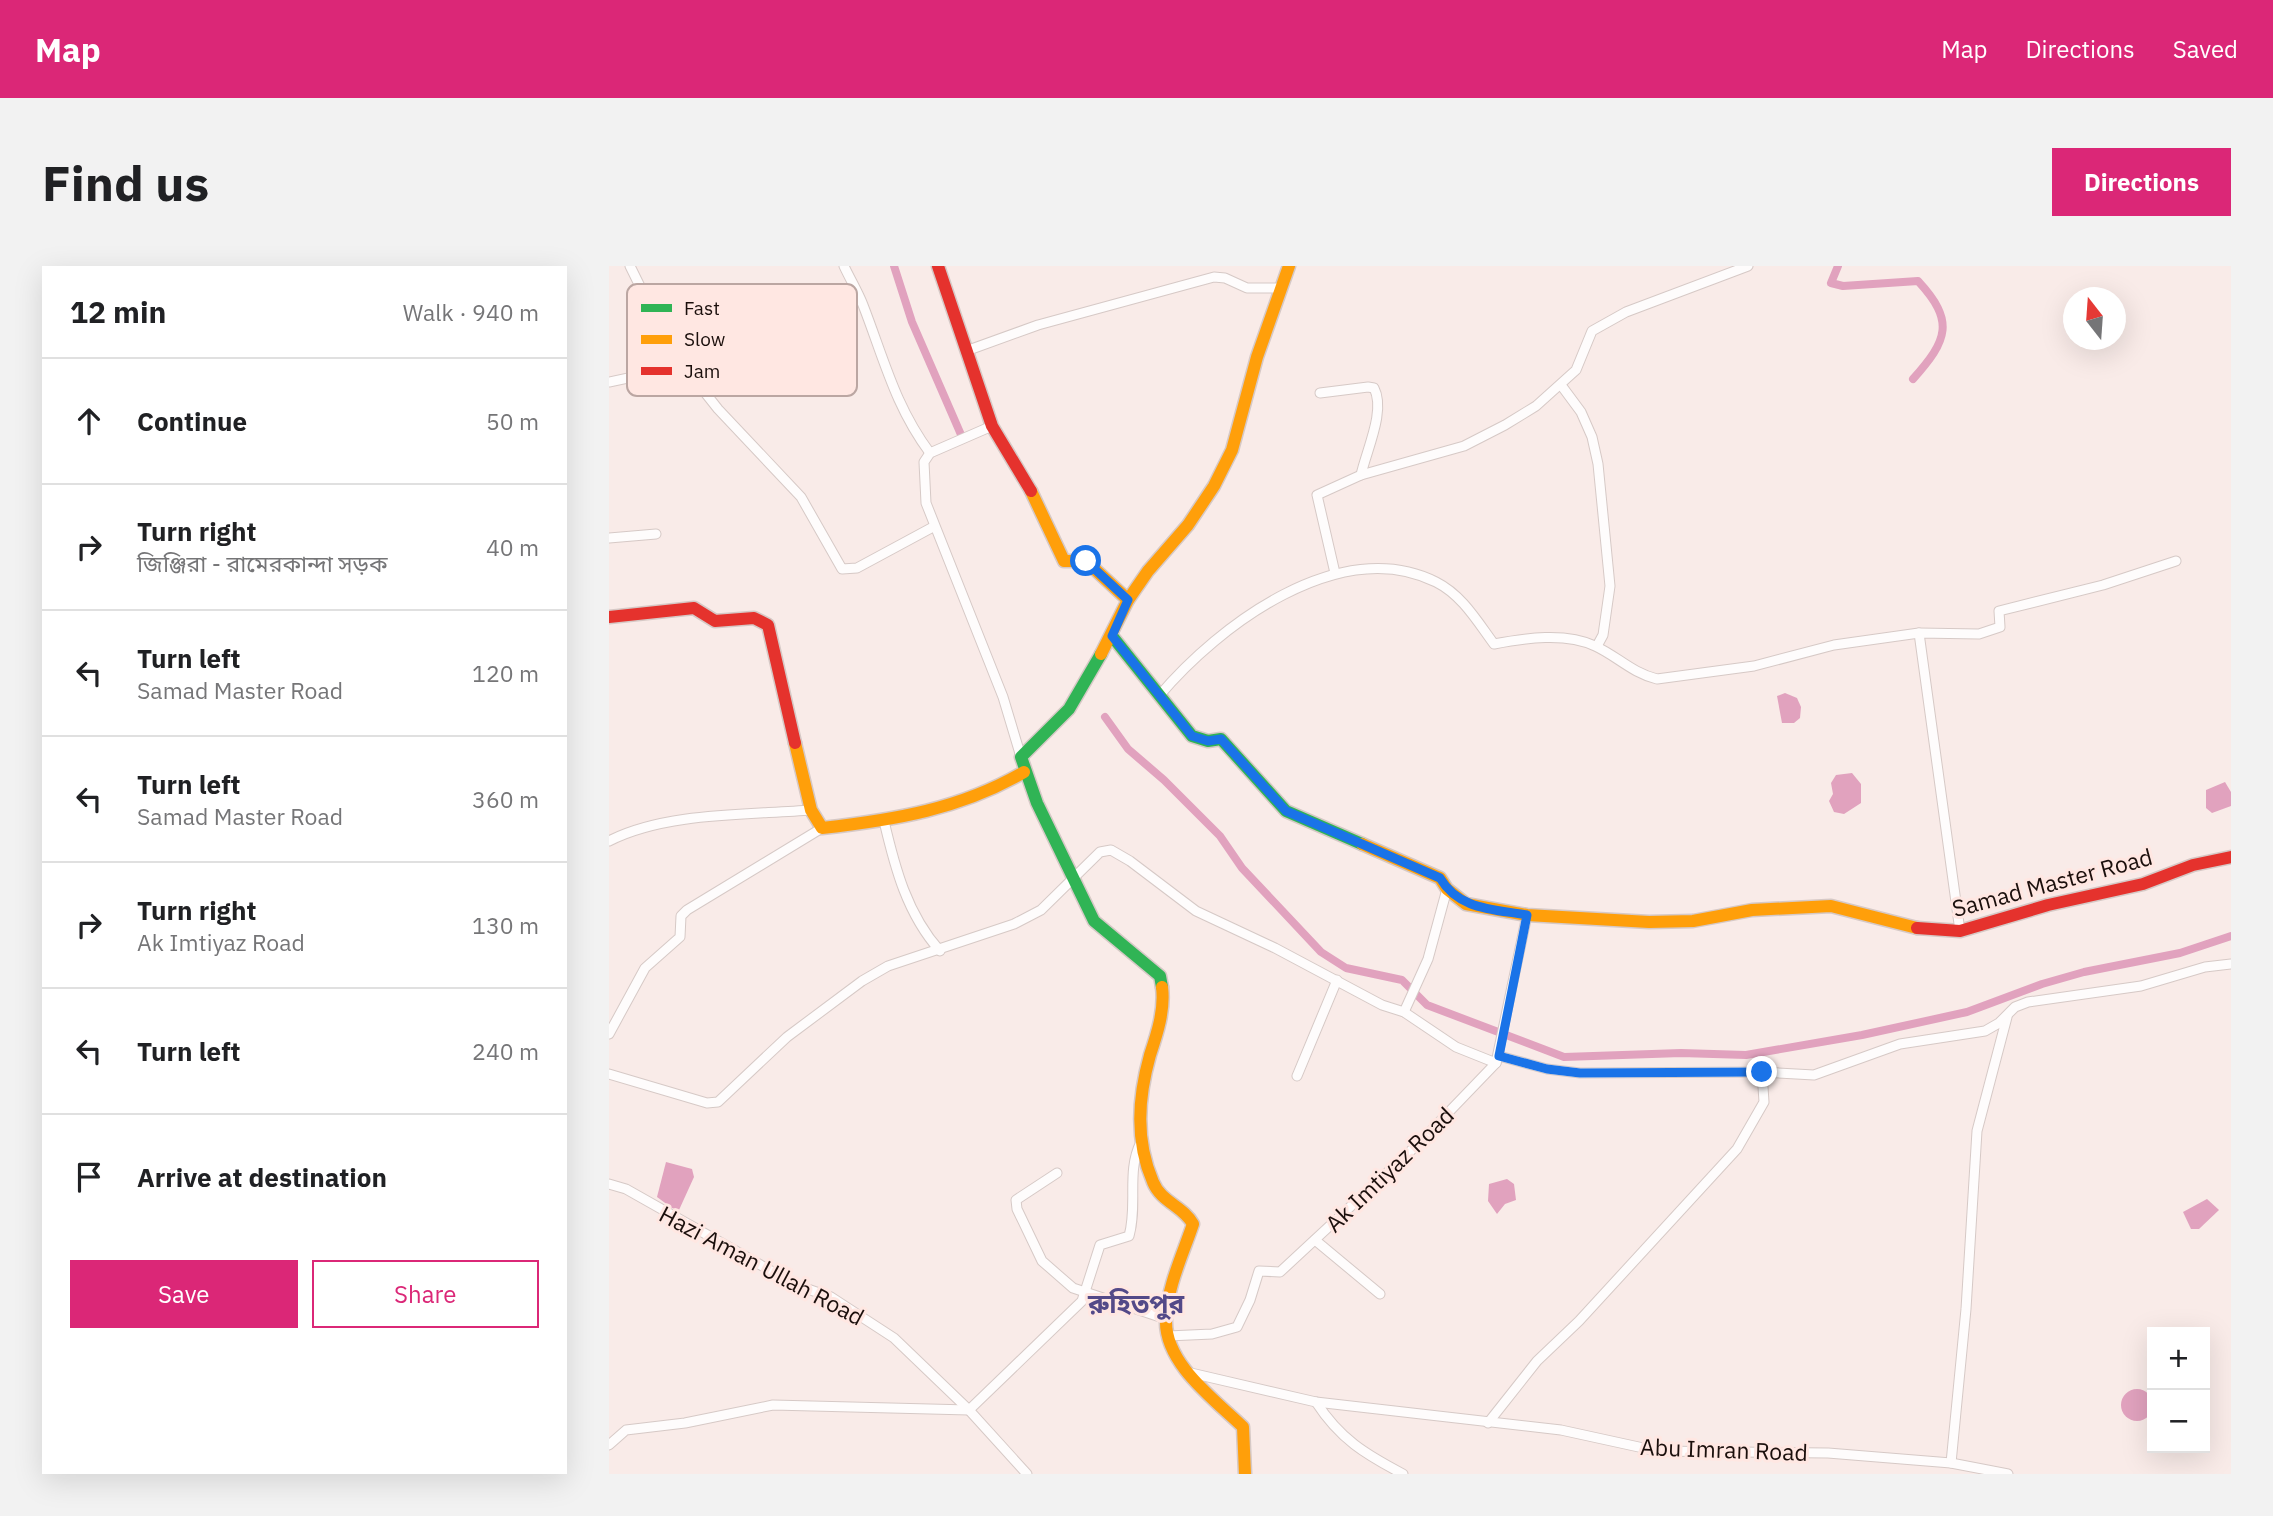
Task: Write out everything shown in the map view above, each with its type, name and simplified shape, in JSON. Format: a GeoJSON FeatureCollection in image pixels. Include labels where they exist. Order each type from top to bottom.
{"type":"FeatureCollection","features":[{"type":"Feature","properties":{"kind":"main road"},"geometry":{"type":"LineString","coordinates":[[938,266],[992,426],[1010,460],[1023,475],[1064,561],[1086,561],[1128,600]]}},
{"type":"Feature","properties":{"kind":"main road"},"geometry":{"type":"LineString","coordinates":[[1245,1474],[1243,1427],[1215,1402],[1191,1373],[1168,1336],[1166,1319],[1193,1224],[1186,1213],[1158,1192],[1142,1141],[1138,1110],[1142,1079],[1162,1010],[1164,989],[1153,967],[1104,932],[1094,921],[1024,772],[1021,757],[1069,709],[1112,636],[1128,600],[1148,571],[1188,525],[1214,486],[1232,450],[1279,288],[1289,266]]}},
{"type":"Feature","properties":{"kind":"main road"},"geometry":{"type":"LineString","coordinates":[[609,617],[694,608],[715,621],[754,618],[768,625],[811,810],[823,828],[884,821],[977,799],[1024,772]]}},
{"type":"Feature","properties":{"kind":"main road","name":"Samad Master Road"},"geometry":{"type":"LineString","coordinates":[[1112,636],[1148,677],[1159,696],[1192,736],[1208,741],[1221,739],[1286,811],[1440,878],[1447,889],[1466,904],[1527,915],[1649,922],[1693,921],[1752,910],[1831,906],[1918,928],[1960,931],[2231,857]]}},
{"type":"Feature","properties":{"kind":"street"},"geometry":{"type":"LineString","coordinates":[[630,266],[640,284]]}},
{"type":"Feature","properties":{"kind":"street"},"geometry":{"type":"LineString","coordinates":[[844,266],[853,284]]}},
{"type":"Feature","properties":{"kind":"street"},"geometry":{"type":"LineString","coordinates":[[1335,573],[1316,499],[1321,492],[1361,475],[1464,446],[1505,425],[1576,370],[1593,331],[1626,313],[1748,266]]}},
{"type":"Feature","properties":{"kind":"street"},"geometry":{"type":"LineString","coordinates":[[967,351],[1038,325],[1214,276],[1247,288],[1279,288]]}},
{"type":"Feature","properties":{"kind":"street"},"geometry":{"type":"LineString","coordinates":[[857,292],[881,361],[908,424],[930,453]]}},
{"type":"Feature","properties":{"kind":"street"},"geometry":{"type":"LineString","coordinates":[[609,382],[627,378]]}},
{"type":"Feature","properties":{"kind":"street"},"geometry":{"type":"LineString","coordinates":[[1560,385],[1581,412],[1592,438],[1598,464],[1610,586],[1603,635],[1597,646]]}},
{"type":"Feature","properties":{"kind":"street"},"geometry":{"type":"LineString","coordinates":[[1320,393],[1368,387],[1374,388],[1377,394],[1373,432],[1361,475]]}},
{"type":"Feature","properties":{"kind":"street"},"geometry":{"type":"LineString","coordinates":[[708,396],[801,497],[842,569],[857,568],[933,527]]}},
{"type":"Feature","properties":{"kind":"street"},"geometry":{"type":"LineString","coordinates":[[992,426],[930,453],[924,462],[926,502],[933,527],[1003,697],[1021,757]]}},
{"type":"Feature","properties":{"kind":"street"},"geometry":{"type":"LineString","coordinates":[[609,538],[656,534]]}},
{"type":"Feature","properties":{"kind":"street"},"geometry":{"type":"LineString","coordinates":[[1159,696],[1206,648],[1278,598],[1335,573],[1378,567],[1406,571],[1437,582],[1457,596],[1494,644],[1542,638],[1580,641],[1597,646],[1641,675],[1657,680],[1755,666],[1834,645],[1919,633],[1979,634],[2000,627],[1999,611],[2103,585],[2176,561]]}},
{"type":"Feature","properties":{"kind":"street"},"geometry":{"type":"LineString","coordinates":[[1919,633],[1933,720],[1945,841],[1960,931]]}},
{"type":"Feature","properties":{"kind":"street"},"geometry":{"type":"LineString","coordinates":[[609,841],[627,832],[666,824],[811,810]]}},
{"type":"Feature","properties":{"kind":"street"},"geometry":{"type":"LineString","coordinates":[[884,821],[893,857],[913,914],[940,951]]}},
{"type":"Feature","properties":{"kind":"street"},"geometry":{"type":"LineString","coordinates":[[609,1034],[645,968],[680,937],[681,916],[687,910],[823,828]]}},
{"type":"Feature","properties":{"kind":"street"},"geometry":{"type":"LineString","coordinates":[[609,1074],[707,1103],[718,1102],[787,1037],[862,981],[888,966],[940,951],[1014,924],[1041,910],[1100,852],[1111,850],[1130,861],[1196,911],[1382,1005],[1404,1012],[1456,1047],[1547,1069],[1580,1073],[1762,1072],[1814,1075],[1901,1045],[1985,1031],[2015,1007],[2041,999],[2141,986],[2205,967],[2231,964]]}},
{"type":"Feature","properties":{"kind":"street"},"geometry":{"type":"LineString","coordinates":[[1404,1012],[1439,925],[1447,889]]}},
{"type":"Feature","properties":{"kind":"street"},"geometry":{"type":"LineString","coordinates":[[1498,1057],[1527,915]]}},
{"type":"Feature","properties":{"kind":"street"},"geometry":{"type":"LineString","coordinates":[[1297,1076],[1337,980]]}},
{"type":"Feature","properties":{"kind":"street"},"geometry":{"type":"LineString","coordinates":[[1951,1463],[1966,1310],[1977,1131],[2007,1015]]}},
{"type":"Feature","properties":{"kind":"street","name":"Ak Imtiyaz Road"},"geometry":{"type":"LineString","coordinates":[[1168,1336],[1212,1334],[1232,1330],[1251,1300],[1259,1271],[1280,1272],[1419,1143],[1498,1057]]}},
{"type":"Feature","properties":{"kind":"street"},"geometry":{"type":"LineString","coordinates":[[1488,1423],[1537,1361],[1579,1321],[1737,1149],[1764,1102],[1762,1072]]}},
{"type":"Feature","properties":{"kind":"street"},"geometry":{"type":"LineString","coordinates":[[609,1445],[626,1430],[685,1423],[773,1405],[969,1410],[1083,1301],[1100,1245],[1129,1236],[1135,1193],[1133,1160],[1142,1141]]}},
{"type":"Feature","properties":{"kind":"street"},"geometry":{"type":"LineString","coordinates":[[1057,1173],[1016,1200],[1017,1209],[1042,1261],[1073,1288],[1107,1302],[1166,1319]]}},
{"type":"Feature","properties":{"kind":"street","name":"Hazi Aman Ullah Road"},"geometry":{"type":"LineString","coordinates":[[609,1184],[626,1189],[796,1285],[831,1297],[894,1338],[969,1410],[1027,1474]]}},
{"type":"Feature","properties":{"kind":"street"},"geometry":{"type":"LineString","coordinates":[[1315,1240],[1380,1294]]}},
{"type":"Feature","properties":{"kind":"street","name":"Abu Imran Road"},"geometry":{"type":"LineString","coordinates":[[1191,1373],[1316,1402],[1562,1430],[1657,1451],[1828,1453],[1951,1463],[2008,1474]]}},
{"type":"Feature","properties":{"kind":"street"},"geometry":{"type":"LineString","coordinates":[[1316,1402],[1332,1427],[1352,1444],[1403,1474]]}},
{"type":"Feature","properties":{"kind":"shaded area"},"geometry":{"type":"Polygon","coordinates":[[[1785,693],[1797,698],[1801,707],[1800,718],[1794,723],[1782,723],[1777,696],[1785,693]]]}},
{"type":"Feature","properties":{"kind":"shaded area"},"geometry":{"type":"Polygon","coordinates":[[[1852,773],[1861,784],[1861,803],[1844,814],[1834,812],[1829,801],[1833,794],[1831,783],[1836,775],[1852,773]]]}},
{"type":"Feature","properties":{"kind":"shaded area"},"geometry":{"type":"Polygon","coordinates":[[[2225,782],[2231,792],[2231,806],[2212,813],[2206,808],[2206,790],[2225,782]]]}},
{"type":"Feature","properties":{"kind":"shaded area"},"geometry":{"type":"Polygon","coordinates":[[[666,1162],[692,1169],[694,1177],[679,1210],[657,1197],[666,1162]]]}},
{"type":"Feature","properties":{"kind":"shaded area"},"geometry":{"type":"Polygon","coordinates":[[[1507,1179],[1514,1184],[1516,1200],[1505,1204],[1497,1214],[1488,1201],[1489,1184],[1507,1179]]]}},
{"type":"Feature","properties":{"kind":"shaded area"},"geometry":{"type":"Polygon","coordinates":[[[2207,1199],[2219,1210],[2199,1229],[2191,1229],[2183,1212],[2207,1199]]]}},
{"type":"Feature","properties":{"kind":"shaded area"},"geometry":{"type":"Polygon","coordinates":[[[2131,1390],[2143,1390],[2147,1393],[2147,1417],[2143,1420],[2131,1420],[2122,1411],[2122,1399],[2131,1390]]]}},
{"type":"Feature","properties":{"kind":"waterway"},"geometry":{"type":"LineString","coordinates":[[894,266],[912,322],[962,437]]}},
{"type":"Feature","properties":{"kind":"waterway"},"geometry":{"type":"LineString","coordinates":[[1838,266],[1831,283],[1843,286],[1918,281],[1930,295],[1938,308],[1943,330],[1934,353],[1913,379]]}},
{"type":"Feature","properties":{"kind":"waterway"},"geometry":{"type":"LineString","coordinates":[[1105,717],[1128,749],[1164,780],[1220,836],[1242,868],[1321,952],[1346,968],[1402,980],[1427,1005],[1564,1057],[1681,1053],[1746,1055],[1862,1035],[1967,1012],[2042,984],[2084,972],[2180,953],[2231,936]]}},
{"type":"Feature","properties":{"kind":"traffic: fast"},"geometry":{"type":"LineString","coordinates":[[1112,636],[1192,736],[1208,741],[1221,739],[1286,811],[1362,844]]}},
{"type":"Feature","properties":{"kind":"traffic: fast"},"geometry":{"type":"LineString","coordinates":[[1101,654],[1069,709],[1021,757],[1037,803],[1094,921],[1160,976],[1162,987]]}},
{"type":"Feature","properties":{"kind":"traffic: slow"},"geometry":{"type":"LineString","coordinates":[[1101,654],[1128,600],[1148,571],[1188,525],[1214,486],[1232,450],[1257,357],[1289,266]]}},
{"type":"Feature","properties":{"kind":"traffic: slow"},"geometry":{"type":"LineString","coordinates":[[1031,491],[1064,561],[1086,561],[1128,600]]}},
{"type":"Feature","properties":{"kind":"traffic: slow"},"geometry":{"type":"LineString","coordinates":[[795,743],[811,810],[822,828],[926,811],[976,795],[1024,772]]}},
{"type":"Feature","properties":{"kind":"traffic: slow"},"geometry":{"type":"LineString","coordinates":[[1362,844],[1440,878],[1447,889],[1466,904],[1527,915],[1649,922],[1693,921],[1752,910],[1831,906],[1917,928]]}},
{"type":"Feature","properties":{"kind":"traffic: slow"},"geometry":{"type":"LineString","coordinates":[[1162,987],[1160,1022],[1143,1087],[1141,1135],[1147,1166],[1157,1189],[1193,1224],[1169,1295],[1166,1319],[1168,1335],[1173,1350],[1193,1379],[1243,1427],[1245,1474]]}},
{"type":"Feature","properties":{"kind":"traffic: jam"},"geometry":{"type":"LineString","coordinates":[[938,266],[992,426],[1031,491]]}},
{"type":"Feature","properties":{"kind":"traffic: jam"},"geometry":{"type":"LineString","coordinates":[[609,617],[694,608],[715,621],[754,618],[768,625],[795,743]]}},
{"type":"Feature","properties":{"kind":"traffic: jam"},"geometry":{"type":"LineString","coordinates":[[1917,928],[1960,931],[2048,905],[2143,884],[2193,865],[2231,857]]}},
{"type":"Feature","properties":{"kind":"district","name":"রুহিতপুর"},"geometry":{"type":"Point","coordinates":[1136,1303]}},
{"type":"Feature","properties":{"kind":"route"},"geometry":{"type":"LineString","coordinates":[[1086,561],[1128,600],[1112,636],[1148,677],[1159,696],[1192,736],[1198,740],[1221,739],[1253,778],[1286,811],[1440,878],[1454,897],[1466,904],[1527,915],[1499,1056],[1547,1069],[1580,1073],[1762,1072]]}}]}
